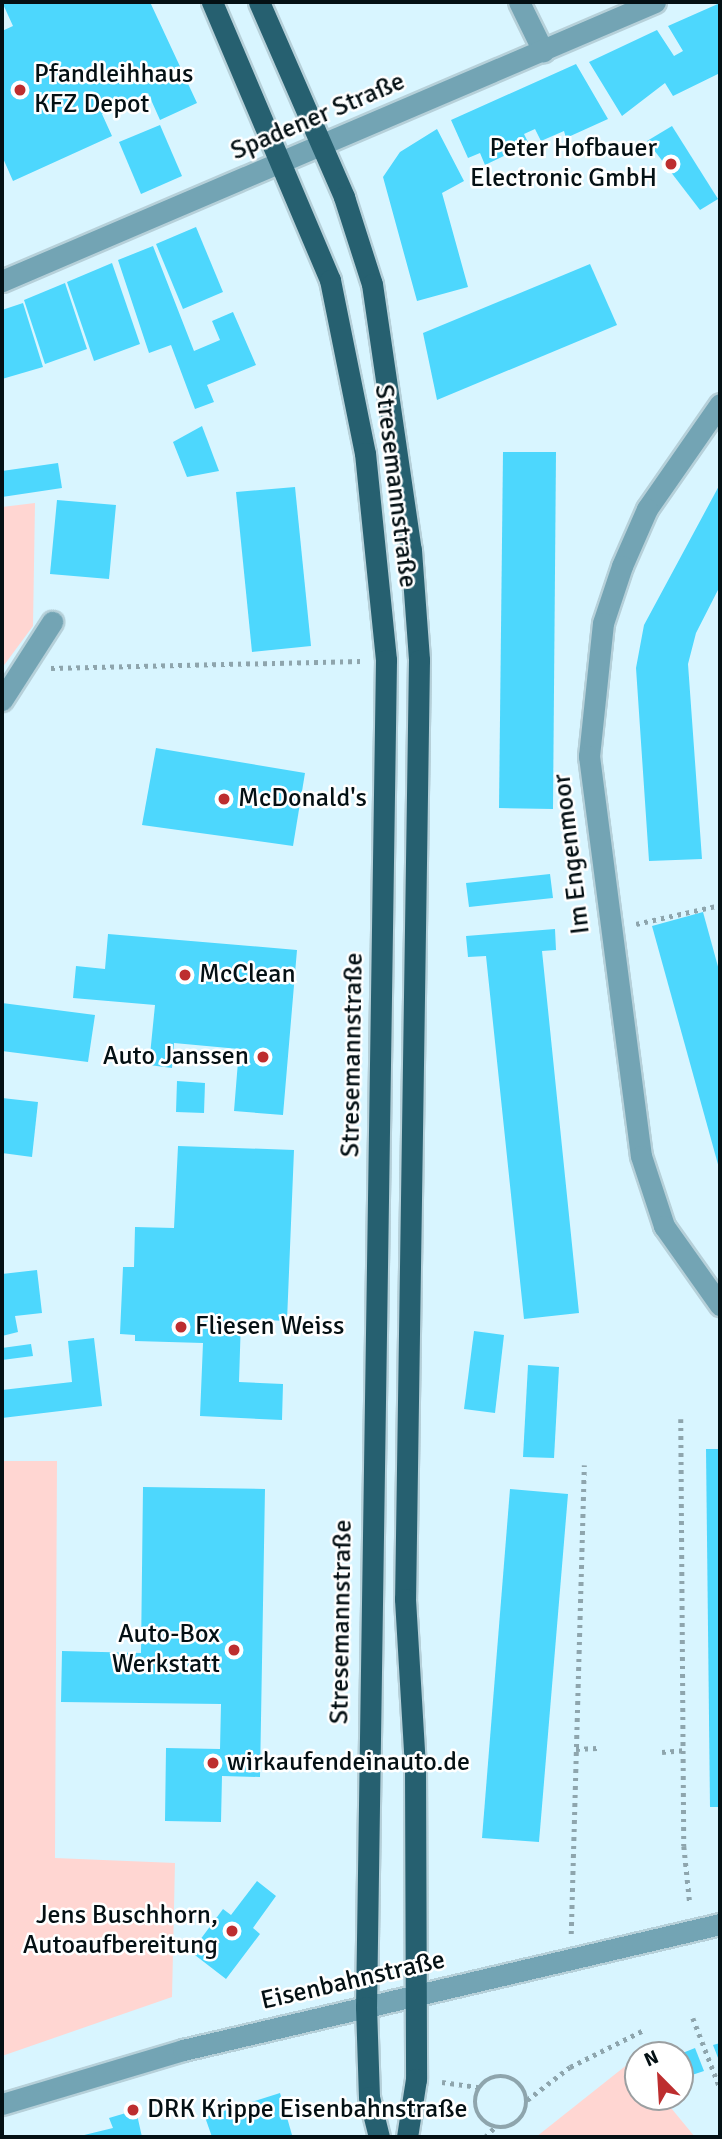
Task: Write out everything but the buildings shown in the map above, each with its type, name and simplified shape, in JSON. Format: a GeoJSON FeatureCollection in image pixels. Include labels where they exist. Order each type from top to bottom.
{"type":"FeatureCollection","features":[{"type":"Feature","properties":{"kind":"main road","name":"Stresemannstraße"},"geometry":{"type":"LineString","coordinates":[[212,2],[285,162],[330,280],[350,357],[386,660],[366,2007],[369,2097],[379,2137]]}},
{"type":"Feature","properties":{"kind":"main road","name":"Stresemannstraße"},"geometry":{"type":"LineString","coordinates":[[259,2],[323,146],[377,310],[411,550],[419,660],[405,1599],[415,1766],[413,1996],[416,2079],[407,2137]]}},
{"type":"Feature","properties":{"kind":"street"},"geometry":{"type":"LineString","coordinates":[[519,2],[543,51]]}},
{"type":"Feature","properties":{"kind":"street","name":"Spadener Straße"},"geometry":{"type":"LineString","coordinates":[[2,281],[655,2]]}},
{"type":"Feature","properties":{"kind":"street","name":"Im Engenmoor"},"geometry":{"type":"LineString","coordinates":[[720,404],[647,509],[603,623],[589,756],[608,930],[650,1194],[664,1226],[720,1305]]}},
{"type":"Feature","properties":{"kind":"street"},"geometry":{"type":"LineString","coordinates":[[2,700],[52,622]]}},
{"type":"Feature","properties":{"kind":"street","name":"Eisenbahnstraße"},"geometry":{"type":"LineString","coordinates":[[2,2104],[183,2049],[720,1924]]}},
{"type":"Feature","properties":{"kind":"path"},"geometry":{"type":"LineString","coordinates":[[21,669],[386,660]]}},
{"type":"Feature","properties":{"kind":"path"},"geometry":{"type":"LineString","coordinates":[[608,930],[720,905]]}},
{"type":"Feature","properties":{"kind":"path"},"geometry":{"type":"LineString","coordinates":[[681,1419],[683,1750],[693,1931]]}},
{"type":"Feature","properties":{"kind":"path"},"geometry":{"type":"LineString","coordinates":[[570,1959],[584,1465]]}},
{"type":"Feature","properties":{"kind":"path"},"geometry":{"type":"LineString","coordinates":[[576,1749],[597,1748]]}},
{"type":"Feature","properties":{"kind":"path"},"geometry":{"type":"LineString","coordinates":[[662,1752],[683,1750]]}},
{"type":"Feature","properties":{"kind":"path"},"geometry":{"type":"LineString","coordinates":[[693,2018],[720,2088]]}},
{"type":"Feature","properties":{"kind":"path"},"geometry":{"type":"LineString","coordinates":[[485,2137],[494,2128],[518,2122],[527,2099],[570,2067],[644,2030]]}},
{"type":"Feature","properties":{"kind":"path"},"geometry":{"type":"LineString","coordinates":[[494,2128],[476,2111],[479,2087],[489,2078],[513,2079],[527,2099]]}},
{"type":"Feature","properties":{"kind":"path"},"geometry":{"type":"LineString","coordinates":[[416,2079],[479,2087]]}},
{"type":"Feature","properties":{"kind":"shaded area"},"geometry":{"type":"Polygon","coordinates":[[[35,503],[33,626],[2,668],[2,507],[35,503]]]}},
{"type":"Feature","properties":{"kind":"shaded area"},"geometry":{"type":"Polygon","coordinates":[[[2,1461],[57,1461],[55,1858],[175,1863],[172,1997],[2,2056],[2,1461]]]}},
{"type":"Feature","properties":{"kind":"shaded area"},"geometry":{"type":"Polygon","coordinates":[[[624,2067],[624,2111],[674,2111],[695,2137],[536,2137],[624,2067]]]}},
{"type":"Feature","properties":{"kind":"place","name":"Pfandleihhaus KFZ Depot"},"geometry":{"type":"Point","coordinates":[20,90]}},
{"type":"Feature","properties":{"kind":"place","name":"Peter Hofbauer Electronic GmbH"},"geometry":{"type":"Point","coordinates":[671,164]}},
{"type":"Feature","properties":{"kind":"place","name":"McDonald's"},"geometry":{"type":"Point","coordinates":[224,799]}},
{"type":"Feature","properties":{"kind":"place","name":"McClean"},"geometry":{"type":"Point","coordinates":[185,975]}},
{"type":"Feature","properties":{"kind":"place","name":"Auto Janssen"},"geometry":{"type":"Point","coordinates":[263,1057]}},
{"type":"Feature","properties":{"kind":"place","name":"Fliesen Weiss"},"geometry":{"type":"Point","coordinates":[181,1327]}},
{"type":"Feature","properties":{"kind":"place","name":"Auto-Box Werkstatt"},"geometry":{"type":"Point","coordinates":[234,1650]}},
{"type":"Feature","properties":{"kind":"place","name":"wirkaufendeinauto.de"},"geometry":{"type":"Point","coordinates":[213,1763]}},
{"type":"Feature","properties":{"kind":"place","name":"Jens Buschhorn, Autoaufbereitung"},"geometry":{"type":"Point","coordinates":[232,1931]}},
{"type":"Feature","properties":{"kind":"place","name":"DRK Krippe Eisenbahnstraße"},"geometry":{"type":"Point","coordinates":[133,2110]}}]}
